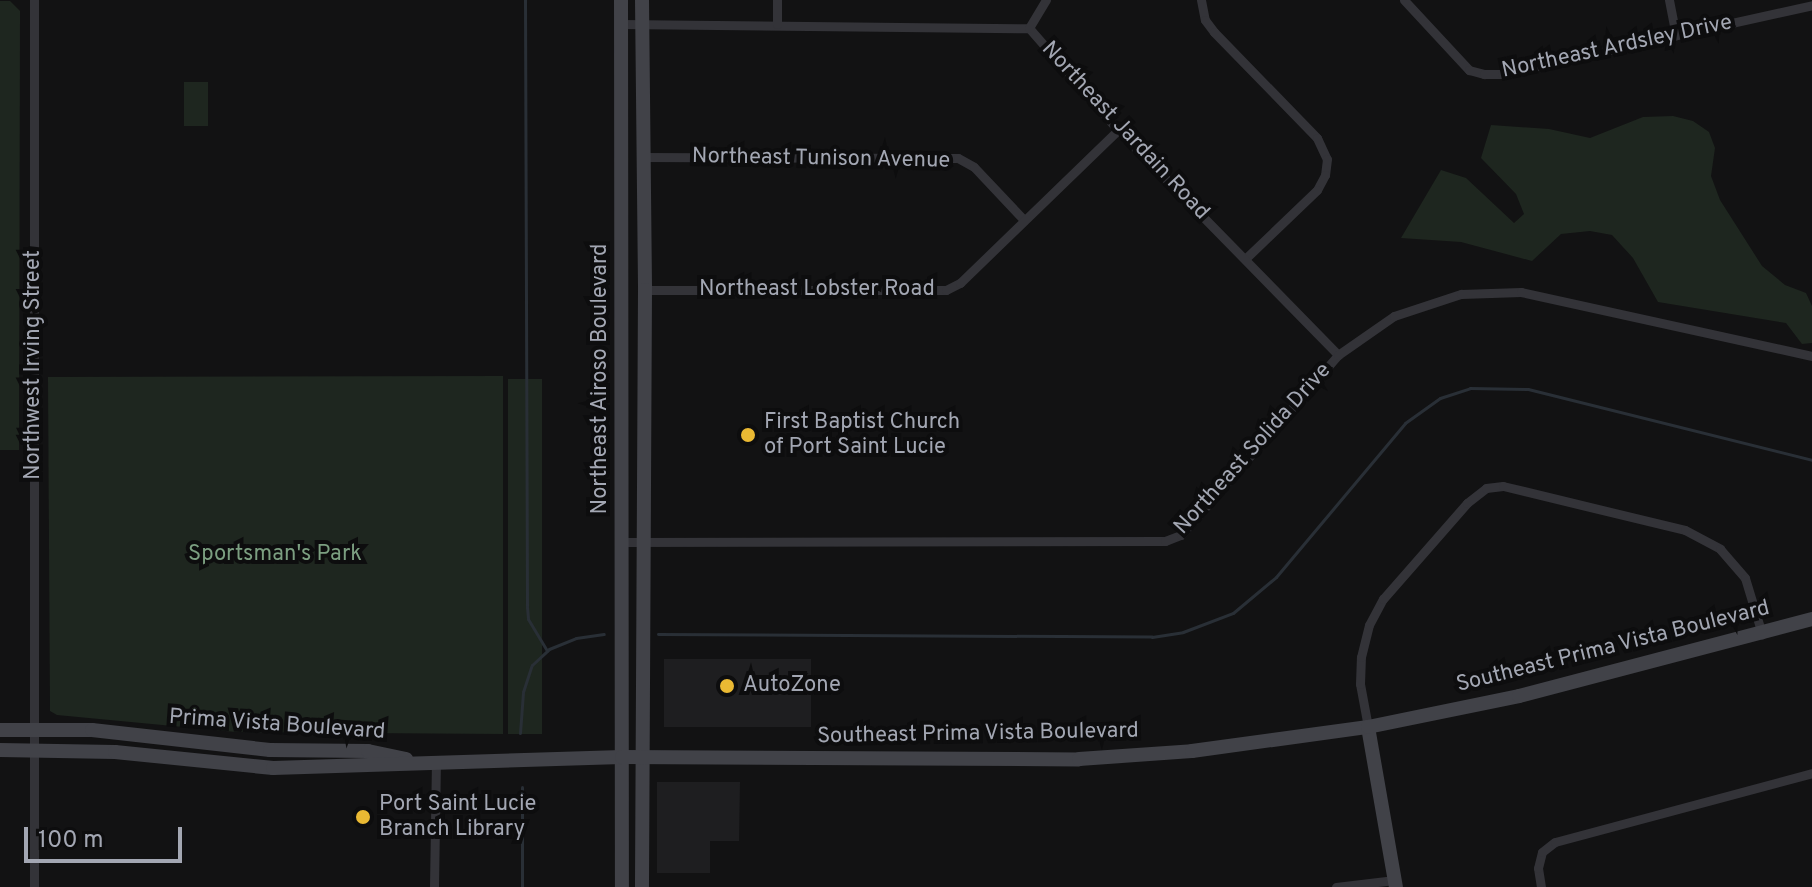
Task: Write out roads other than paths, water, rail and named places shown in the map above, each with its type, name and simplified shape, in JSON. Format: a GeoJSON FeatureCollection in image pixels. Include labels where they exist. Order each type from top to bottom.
{"type":"FeatureCollection","features":[{"type":"Feature","properties":{"kind":"main road","name":"Northeast Airoso Boulevard"},"geometry":{"type":"LineString","coordinates":[[621,0],[622,887]]}},
{"type":"Feature","properties":{"kind":"main road","name":"Northeast Airoso Boulevard"},"geometry":{"type":"LineString","coordinates":[[642,0],[645,290],[642,887]]}},
{"type":"Feature","properties":{"kind":"main road","name":"Southeast Prima Vista Boulevard"},"geometry":{"type":"LineString","coordinates":[[418,761],[622,757],[1079,759],[1192,751],[1368,727],[1519,696],[1812,619]]}},
{"type":"Feature","properties":{"kind":"main road"},"geometry":{"type":"LineString","coordinates":[[1368,727],[1396,883]]}},
{"type":"Feature","properties":{"kind":"main road","name":"Prima Vista Boulevard"},"geometry":{"type":"LineString","coordinates":[[0,730],[92,730],[273,750],[368,751],[418,761]]}},
{"type":"Feature","properties":{"kind":"main road","name":"Prima Vista Boulevard"},"geometry":{"type":"LineString","coordinates":[[0,750],[115,752],[257,768],[366,768],[418,761]]}},
{"type":"Feature","properties":{"kind":"street","name":"Northwest Irving Street"},"geometry":{"type":"LineString","coordinates":[[34,0],[34,887]]}},
{"type":"Feature","properties":{"kind":"street"},"geometry":{"type":"LineString","coordinates":[[777,0],[777,24]]}},
{"type":"Feature","properties":{"kind":"street"},"geometry":{"type":"LineString","coordinates":[[1029,28],[1046,0]]}},
{"type":"Feature","properties":{"kind":"street"},"geometry":{"type":"LineString","coordinates":[[1201,0],[1209,26],[1317,138],[1327,159],[1325,175],[1317,190],[1246,258]]}},
{"type":"Feature","properties":{"kind":"street","name":"Northeast Ardsley Drive"},"geometry":{"type":"LineString","coordinates":[[1404,0],[1469,70],[1484,74],[1502,74],[1812,5]]}},
{"type":"Feature","properties":{"kind":"street"},"geometry":{"type":"LineString","coordinates":[[1669,0],[1676,35]]}},
{"type":"Feature","properties":{"kind":"street","name":"Northeast Jardain Road"},"geometry":{"type":"LineString","coordinates":[[621,24],[1029,28],[1118,130],[1338,355]]}},
{"type":"Feature","properties":{"kind":"street","name":"Northeast Lobster Road"},"geometry":{"type":"LineString","coordinates":[[645,290],[938,292],[960,283],[1118,130]]}},
{"type":"Feature","properties":{"kind":"street","name":"Northeast Tunison Avenue"},"geometry":{"type":"LineString","coordinates":[[642,157],[958,158],[974,167],[1024,220]]}},
{"type":"Feature","properties":{"kind":"street","name":"Northeast Solida Drive"},"geometry":{"type":"LineString","coordinates":[[622,542],[1165,541],[1181,535],[1338,355],[1394,316],[1461,294],[1521,292],[1812,356]]}},
{"type":"Feature","properties":{"kind":"street"},"geometry":{"type":"LineString","coordinates":[[1368,727],[1360,684],[1361,657],[1369,625],[1383,599],[1467,503],[1486,488],[1503,486],[1685,530],[1720,549],[1745,578],[1762,634]]}},
{"type":"Feature","properties":{"kind":"street"},"geometry":{"type":"LineString","coordinates":[[434,887],[436,761]]}},
{"type":"Feature","properties":{"kind":"street"},"geometry":{"type":"LineString","coordinates":[[1541,887],[1538,868],[1542,852],[1555,842],[1812,773]]}},
{"type":"Feature","properties":{"kind":"street"},"geometry":{"type":"LineString","coordinates":[[1336,887],[1396,883]]}},
{"type":"Feature","properties":{"kind":"waterway"},"geometry":{"type":"LineString","coordinates":[[525,0],[527,607],[528,619],[547,651]]}},
{"type":"Feature","properties":{"kind":"waterway"},"geometry":{"type":"LineString","coordinates":[[658,634],[1152,637],[1183,632],[1233,613],[1276,577],[1405,423],[1440,398],[1470,388],[1528,389],[1812,460]]}},
{"type":"Feature","properties":{"kind":"waterway"},"geometry":{"type":"LineString","coordinates":[[520,733],[523,692],[532,665],[549,649],[576,638],[604,634]]}},
{"type":"Feature","properties":{"kind":"waterway"},"geometry":{"type":"LineString","coordinates":[[522,787],[522,887]]}},
{"type":"Feature","properties":{"kind":"place","name":"First Baptist Church of Port Saint Lucie"},"geometry":{"type":"Point","coordinates":[748,435]}},
{"type":"Feature","properties":{"kind":"place","name":"AutoZone"},"geometry":{"type":"Point","coordinates":[727,686]}},
{"type":"Feature","properties":{"kind":"place","name":"Port Saint Lucie Branch Library"},"geometry":{"type":"Point","coordinates":[363,817]}},
{"type":"Feature","properties":{"kind":"park label","name":"Sportsman's Park"},"geometry":{"type":"Point","coordinates":[275,555]}}]}
